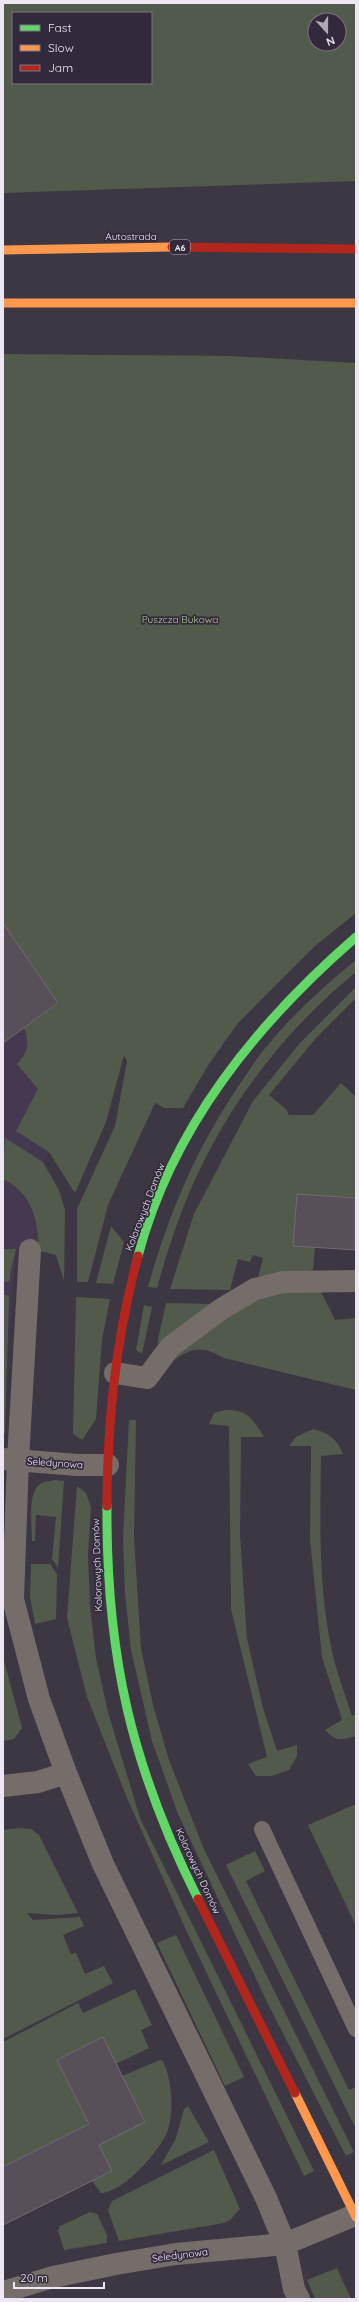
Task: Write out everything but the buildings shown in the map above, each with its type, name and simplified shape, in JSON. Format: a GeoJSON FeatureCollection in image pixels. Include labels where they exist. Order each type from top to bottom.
{"type":"FeatureCollection","features":[{"type":"Feature","properties":{"kind":"main road","name":"Autostrada"},"geometry":{"type":"LineString","coordinates":[[3,250],[137,247],[356,249]]}},
{"type":"Feature","properties":{"kind":"main road"},"geometry":{"type":"LineString","coordinates":[[4,303],[356,303]]}},
{"type":"Feature","properties":{"kind":"main road","name":"Kolorowych Domów"},"geometry":{"type":"LineString","coordinates":[[353,2206],[183,1868],[147,1784],[125,1708],[114,1651],[108,1600],[106,1538],[108,1465],[115,1372],[128,1293],[147,1228],[182,1146],[201,1111],[223,1077],[268,1020],[325,962],[356,937]]}},
{"type":"Feature","properties":{"kind":"street"},"geometry":{"type":"LineString","coordinates":[[30,1250],[11,1459],[8,1599],[39,1699],[66,1772],[103,1864],[262,2191],[285,2244],[294,2289],[299,2299]]}},
{"type":"Feature","properties":{"kind":"street"},"geometry":{"type":"LineString","coordinates":[[115,1372],[147,1378],[170,1347],[220,1310],[255,1289],[283,1282],[356,1281]]}},
{"type":"Feature","properties":{"kind":"street","name":"Seledynowa"},"geometry":{"type":"LineString","coordinates":[[11,1459],[77,1465],[108,1465]]}},
{"type":"Feature","properties":{"kind":"street"},"geometry":{"type":"LineString","coordinates":[[3,1786],[38,1782],[66,1772]]}},
{"type":"Feature","properties":{"kind":"street","name":"Seledynowa"},"geometry":{"type":"LineString","coordinates":[[3,2292],[53,2277],[116,2264],[176,2254],[285,2244],[353,2206]]}},
{"type":"Feature","properties":{"kind":"lane"},"geometry":{"type":"LineString","coordinates":[[262,1829],[350,1999],[356,2029]]}},
{"type":"Feature","properties":{"kind":"shaded area"},"geometry":{"type":"Polygon","coordinates":[[[3,875],[115,1044],[43,1162],[55,1252],[16,1249],[3,1409],[3,875]]]}},
{"type":"Feature","properties":{"kind":"green space"},"geometry":{"type":"Polygon","coordinates":[[[3,3],[356,3],[356,181],[3,193],[3,3]]]}},
{"type":"Feature","properties":{"kind":"green space","name":"Puszcza Bukowa"},"geometry":{"type":"Polygon","coordinates":[[[3,354],[231,356],[356,363],[356,913],[315,946],[238,1023],[209,1064],[183,1108],[164,1108],[155,1103],[108,1205],[88,1282],[77,1282],[77,1209],[115,1126],[127,1061],[124,1055],[106,1122],[75,1193],[49,1152],[16,1131],[38,1089],[17,1064],[24,1056],[27,1048],[27,1038],[24,1028],[59,1003],[39,984],[43,981],[3,924],[3,354]]]}},
{"type":"Feature","properties":{"kind":"green space"},"geometry":{"type":"Polygon","coordinates":[[[356,960],[356,972],[332,992],[289,1036],[268,1060],[232,1111],[216,1138],[188,1195],[171,1241],[157,1288],[148,1287],[156,1259],[187,1178],[199,1152],[228,1102],[258,1058],[277,1034],[309,1001],[356,960]]]}},
{"type":"Feature","properties":{"kind":"green space"},"geometry":{"type":"Polygon","coordinates":[[[356,987],[356,998],[316,1038],[269,1095],[286,1109],[289,1115],[313,1115],[341,1083],[356,1097],[356,1198],[297,1195],[293,1246],[315,1247],[313,1270],[258,1278],[263,1258],[253,1255],[250,1262],[238,1259],[230,1290],[170,1289],[194,1214],[253,1101],[299,1044],[356,987]]]}},
{"type":"Feature","properties":{"kind":"green space"},"geometry":{"type":"Polygon","coordinates":[[[5,1138],[43,1162],[59,1190],[65,1210],[64,1281],[56,1255],[39,1251],[35,1219],[27,1200],[13,1185],[3,1179],[5,1138]]]}},
{"type":"Feature","properties":{"kind":"green space"},"geometry":{"type":"Polygon","coordinates":[[[111,1226],[124,1242],[113,1284],[96,1283],[111,1226]]]}},
{"type":"Feature","properties":{"kind":"green space"},"geometry":{"type":"Polygon","coordinates":[[[3,1249],[16,1249],[11,1269],[10,1281],[3,1282],[3,1249]]]}},
{"type":"Feature","properties":{"kind":"green space"},"geometry":{"type":"Polygon","coordinates":[[[320,1290],[335,1320],[356,1318],[356,1390],[224,1358],[210,1351],[192,1350],[174,1360],[172,1357],[240,1308],[271,1294],[320,1290]]]}},
{"type":"Feature","properties":{"kind":"green space"},"geometry":{"type":"Polygon","coordinates":[[[3,1294],[9,1296],[5,1433],[3,1437],[3,1294]]]}},
{"type":"Feature","properties":{"kind":"green space"},"geometry":{"type":"Polygon","coordinates":[[[76,1297],[110,1299],[102,1340],[96,1419],[82,1440],[73,1434],[76,1297]]]}},
{"type":"Feature","properties":{"kind":"green space"},"geometry":{"type":"Polygon","coordinates":[[[166,1303],[212,1304],[157,1344],[166,1303]]]}},
{"type":"Feature","properties":{"kind":"green space"},"geometry":{"type":"Polygon","coordinates":[[[144,1305],[152,1307],[142,1354],[136,1350],[144,1305]]]}},
{"type":"Feature","properties":{"kind":"green space"},"geometry":{"type":"Polygon","coordinates":[[[225,1410],[239,1411],[249,1416],[264,1437],[241,1437],[240,1535],[247,1639],[263,1708],[277,1751],[297,1745],[297,1756],[289,1770],[271,1776],[256,1776],[248,1764],[267,1757],[231,1609],[229,1426],[209,1424],[214,1413],[225,1410]]]}},
{"type":"Feature","properties":{"kind":"green space"},"geometry":{"type":"Polygon","coordinates":[[[129,1420],[136,1420],[134,1537],[141,1648],[153,1705],[169,1760],[203,1847],[354,2152],[346,2156],[269,2006],[178,1814],[152,1741],[131,1650],[125,1594],[123,1537],[129,1420]]]}},
{"type":"Feature","properties":{"kind":"green space"},"geometry":{"type":"Polygon","coordinates":[[[313,1429],[324,1432],[332,1437],[338,1444],[343,1454],[321,1456],[320,1507],[321,1559],[325,1610],[329,1635],[334,1660],[352,1716],[356,1714],[356,1736],[342,1739],[332,1737],[325,1730],[342,1720],[322,1657],[310,1540],[311,1446],[289,1446],[296,1437],[313,1429]]]}},
{"type":"Feature","properties":{"kind":"green space"},"geometry":{"type":"Polygon","coordinates":[[[55,1480],[64,1481],[58,1568],[52,1559],[56,1517],[36,1515],[35,1541],[32,1541],[31,1519],[33,1495],[36,1488],[42,1483],[55,1480]]]}},
{"type":"Feature","properties":{"kind":"green space"},"geometry":{"type":"Polygon","coordinates":[[[77,1486],[86,1493],[91,1507],[88,1555],[90,1606],[96,1658],[108,1712],[140,1818],[314,2171],[304,2176],[186,1930],[127,1798],[87,1697],[67,1618],[77,1486]]]}},
{"type":"Feature","properties":{"kind":"green space"},"geometry":{"type":"Polygon","coordinates":[[[31,1564],[50,1564],[57,1574],[56,1619],[35,1624],[30,1597],[31,1564]]]}},
{"type":"Feature","properties":{"kind":"green space"},"geometry":{"type":"Polygon","coordinates":[[[3,1657],[22,1728],[14,1739],[3,1741],[3,1657]]]}},
{"type":"Feature","properties":{"kind":"green space"},"geometry":{"type":"Polygon","coordinates":[[[356,1804],[356,1926],[308,1825],[356,1804]]]}},
{"type":"Feature","properties":{"kind":"green space"},"geometry":{"type":"Polygon","coordinates":[[[19,1828],[31,1829],[39,1835],[78,1913],[56,1915],[27,1913],[33,1920],[80,1917],[84,1926],[63,1935],[71,1954],[76,1953],[85,1974],[104,1966],[113,1983],[3,2039],[3,1830],[19,1828]]]}},
{"type":"Feature","properties":{"kind":"green space"},"geometry":{"type":"Polygon","coordinates":[[[255,1851],[265,1871],[246,1881],[349,2090],[356,2087],[356,2129],[226,1865],[255,1851]]]}},
{"type":"Feature","properties":{"kind":"green space"},"geometry":{"type":"Polygon","coordinates":[[[176,1935],[244,2077],[225,2086],[157,1943],[176,1935]]]}},
{"type":"Feature","properties":{"kind":"green space"},"geometry":{"type":"Polygon","coordinates":[[[135,1989],[152,2025],[141,2030],[149,2048],[116,2064],[103,2037],[57,2060],[89,2124],[3,2167],[3,2042],[78,2003],[83,2013],[135,1989]]]}},
{"type":"Feature","properties":{"kind":"green space"},"geometry":{"type":"Polygon","coordinates":[[[160,2060],[163,2061],[170,2086],[171,2113],[168,2130],[158,2148],[140,2169],[120,2186],[110,2191],[101,2193],[92,2181],[99,2145],[145,2121],[122,2076],[160,2060]]]}},
{"type":"Feature","properties":{"kind":"green space"},"geometry":{"type":"Polygon","coordinates":[[[188,2106],[209,2142],[161,2165],[176,2138],[184,2109],[188,2106]]]}},
{"type":"Feature","properties":{"kind":"green space"},"geometry":{"type":"Polygon","coordinates":[[[214,2150],[240,2209],[230,2220],[224,2223],[119,2241],[108,2210],[112,2201],[214,2150]]]}},
{"type":"Feature","properties":{"kind":"green space"},"geometry":{"type":"Polygon","coordinates":[[[90,2212],[97,2214],[107,2235],[107,2243],[64,2250],[58,2231],[60,2226],[90,2212]]]}},
{"type":"Feature","properties":{"kind":"green space"},"geometry":{"type":"Polygon","coordinates":[[[337,2268],[351,2299],[315,2299],[307,2280],[337,2268]]]}},
{"type":"Feature","properties":{"kind":"traffic: fast"},"geometry":{"type":"LineString","coordinates":[[138,1256],[153,1209],[172,1164],[196,1121],[223,1080],[252,1042],[285,1005],[356,937]]}},
{"type":"Feature","properties":{"kind":"traffic: fast"},"geometry":{"type":"LineString","coordinates":[[107,1506],[111,1611],[127,1708],[155,1802],[198,1899]]}},
{"type":"Feature","properties":{"kind":"traffic: slow"},"geometry":{"type":"LineString","coordinates":[[3,250],[172,247]]}},
{"type":"Feature","properties":{"kind":"traffic: slow"},"geometry":{"type":"LineString","coordinates":[[3,303],[356,303]]}},
{"type":"Feature","properties":{"kind":"traffic: slow"},"geometry":{"type":"LineString","coordinates":[[295,2093],[356,2217]]}},
{"type":"Feature","properties":{"kind":"traffic: jam"},"geometry":{"type":"LineString","coordinates":[[172,247],[356,249]]}},
{"type":"Feature","properties":{"kind":"traffic: jam"},"geometry":{"type":"LineString","coordinates":[[107,1506],[107,1474],[114,1380],[124,1318],[138,1256]]}},
{"type":"Feature","properties":{"kind":"traffic: jam"},"geometry":{"type":"LineString","coordinates":[[198,1899],[295,2093]]}}]}
